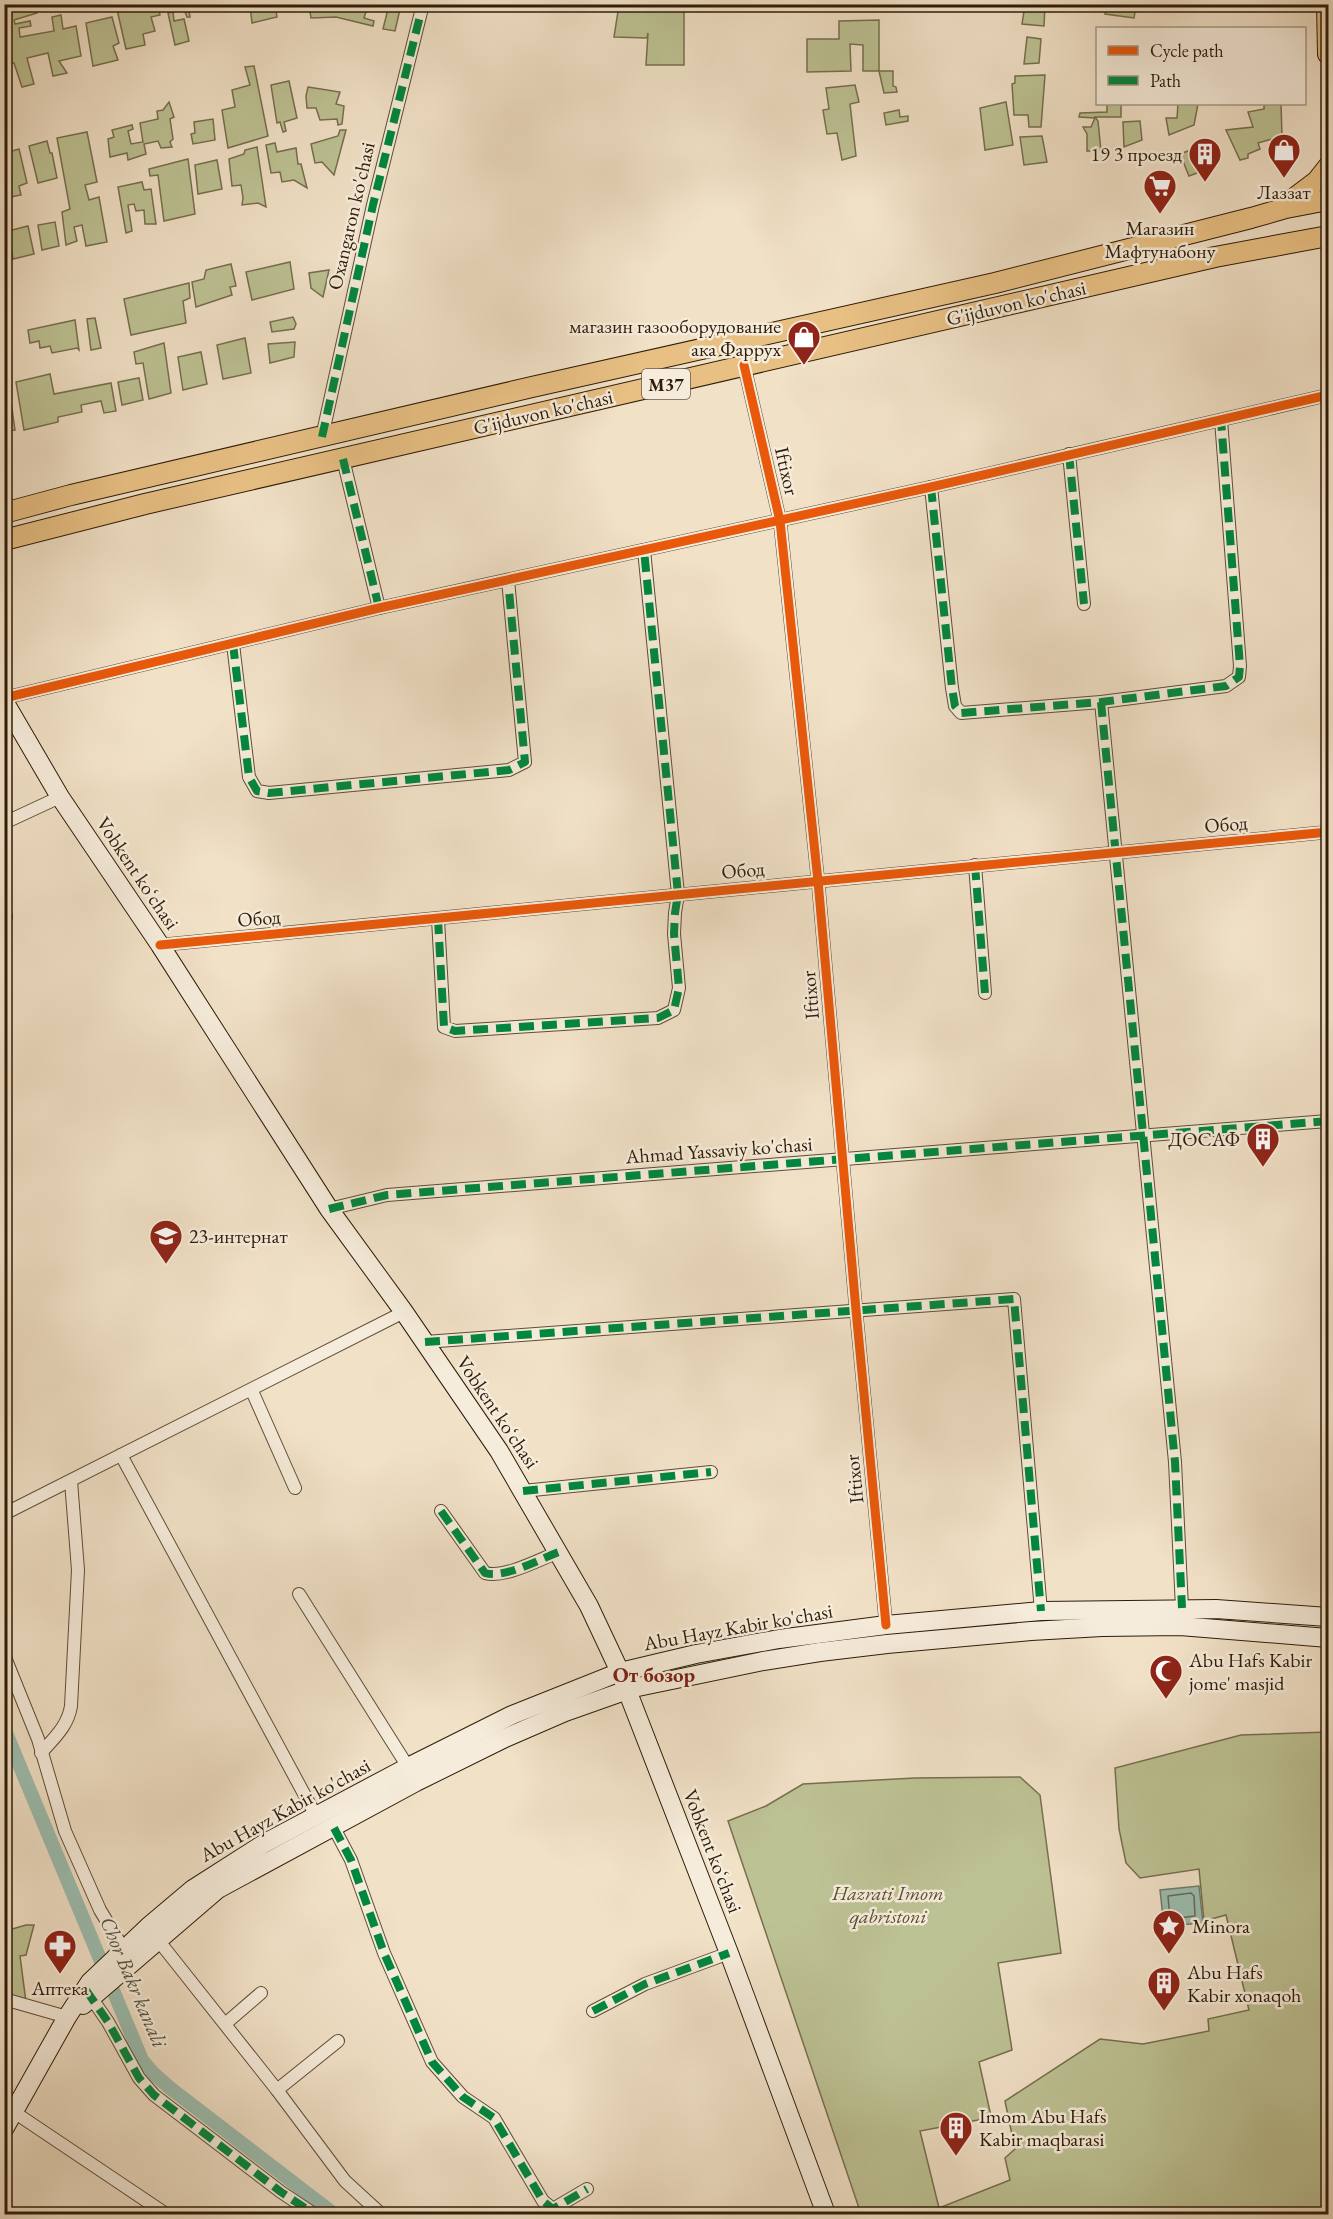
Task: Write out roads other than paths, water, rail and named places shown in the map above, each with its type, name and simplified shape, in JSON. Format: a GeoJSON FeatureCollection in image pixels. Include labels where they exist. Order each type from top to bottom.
{"type":"FeatureCollection","features":[{"type":"Feature","properties":{"kind":"main road"},"geometry":{"type":"LineString","coordinates":[[1327,4],[1329,54]]}},
{"type":"Feature","properties":{"kind":"main road"},"geometry":{"type":"LineString","coordinates":[[1273,211],[1285,205],[1317,181],[1329,167]]}},
{"type":"Feature","properties":{"kind":"main road","name":"M37"},"geometry":{"type":"LineString","coordinates":[[1273,211],[1329,200]]}},
{"type":"Feature","properties":{"kind":"main road","name":"G'ijduvon ko'chasi"},"geometry":{"type":"LineString","coordinates":[[4,513],[72,495],[735,340],[995,283],[1273,211]]}},
{"type":"Feature","properties":{"kind":"main road","name":"G'ijduvon ko'chasi"},"geometry":{"type":"LineString","coordinates":[[4,540],[145,504],[744,365],[1215,257],[1329,236]]}},
{"type":"Feature","properties":{"kind":"main road","name":"Vobkent koʻchasi"},"geometry":{"type":"LineString","coordinates":[[4,699],[60,797],[160,945],[329,1209],[404,1312],[499,1451],[559,1552],[605,1637],[620,1672],[729,1953],[826,2214]]}},
{"type":"Feature","properties":{"kind":"main road","name":"Abu Hayz Kabir ko'chasi"},"geometry":{"type":"LineString","coordinates":[[128,1952],[184,1897],[217,1872],[265,1843],[512,1715],[620,1672],[696,1654],[769,1641],[886,1625],[1041,1611],[1182,1608],[1329,1617]]}},
{"type":"Feature","properties":{"kind":"main road","name":"Abu Hayz Kabir ko'chasi"},"geometry":{"type":"LineString","coordinates":[[128,1952],[158,1940],[218,1889],[416,1782],[505,1737],[627,1690],[763,1661],[820,1652],[1031,1632],[1102,1627],[1180,1626],[1329,1638]]}},
{"type":"Feature","properties":{"kind":"main road"},"geometry":{"type":"LineString","coordinates":[[4,2129],[67,2017],[128,1952]]}},
{"type":"Feature","properties":{"kind":"street","name":"Oxangaron ko'chasi"},"geometry":{"type":"LineString","coordinates":[[322,437],[373,205],[423,4]]}},
{"type":"Feature","properties":{"kind":"street","name":"Iftixor"},"geometry":{"type":"LineString","coordinates":[[744,365],[780,520],[818,881],[886,1625]]}},
{"type":"Feature","properties":{"kind":"street"},"geometry":{"type":"LineString","coordinates":[[4,699],[379,608],[931,487],[1329,395]]}},
{"type":"Feature","properties":{"kind":"street"},"geometry":{"type":"LineString","coordinates":[[931,487],[955,706],[961,712],[1101,702],[1226,686],[1239,677],[1240,666],[1221,420]]}},
{"type":"Feature","properties":{"kind":"street"},"geometry":{"type":"LineString","coordinates":[[1069,454],[1084,604]]}},
{"type":"Feature","properties":{"kind":"street"},"geometry":{"type":"LineString","coordinates":[[343,459],[379,608]]}},
{"type":"Feature","properties":{"kind":"street"},"geometry":{"type":"LineString","coordinates":[[438,919],[444,1027],[455,1031],[658,1018],[674,1010],[680,988],[674,934],[678,894],[644,550]]}},
{"type":"Feature","properties":{"kind":"street"},"geometry":{"type":"LineString","coordinates":[[233,644],[249,777],[257,791],[269,793],[509,770],[525,762],[525,753],[508,580]]}},
{"type":"Feature","properties":{"kind":"street"},"geometry":{"type":"LineString","coordinates":[[1101,702],[1175,1462],[1182,1608]]}},
{"type":"Feature","properties":{"kind":"street"},"geometry":{"type":"LineString","coordinates":[[4,823],[60,797]]}},
{"type":"Feature","properties":{"kind":"street","name":"Обод"},"geometry":{"type":"LineString","coordinates":[[160,945],[1329,832]]}},
{"type":"Feature","properties":{"kind":"street"},"geometry":{"type":"LineString","coordinates":[[975,865],[985,993]]}},
{"type":"Feature","properties":{"kind":"street","name":"Ahmad Yassaviy ko'chasi"},"geometry":{"type":"LineString","coordinates":[[329,1209],[387,1195],[1329,1122]]}},
{"type":"Feature","properties":{"kind":"street"},"geometry":{"type":"LineString","coordinates":[[425,1342],[1014,1299],[1041,1611]]}},
{"type":"Feature","properties":{"kind":"street"},"geometry":{"type":"LineString","coordinates":[[4,1515],[404,1312]]}},
{"type":"Feature","properties":{"kind":"street"},"geometry":{"type":"LineString","coordinates":[[252,1390],[295,1488]]}},
{"type":"Feature","properties":{"kind":"street"},"geometry":{"type":"LineString","coordinates":[[121,1455],[316,1816]]}},
{"type":"Feature","properties":{"kind":"street"},"geometry":{"type":"LineString","coordinates":[[523,1491],[711,1472]]}},
{"type":"Feature","properties":{"kind":"street"},"geometry":{"type":"LineString","coordinates":[[41,1753],[64,1726],[69,1718],[71,1706],[78,1570],[71,1481]]}},
{"type":"Feature","properties":{"kind":"street"},"geometry":{"type":"LineString","coordinates":[[441,1511],[485,1573],[493,1576],[559,1552]]}},
{"type":"Feature","properties":{"kind":"street"},"geometry":{"type":"LineString","coordinates":[[299,1594],[408,1767]]}},
{"type":"Feature","properties":{"kind":"street"},"geometry":{"type":"LineString","coordinates":[[4,1655],[38,1738],[65,1831],[100,1910],[128,1952]]}},
{"type":"Feature","properties":{"kind":"street"},"geometry":{"type":"LineString","coordinates":[[334,1828],[351,1860],[384,1953],[432,2062],[463,2097],[494,2118],[549,2212],[587,2189]]}},
{"type":"Feature","properties":{"kind":"street"},"geometry":{"type":"LineString","coordinates":[[158,1940],[277,2090],[345,2181],[381,2214]]}},
{"type":"Feature","properties":{"kind":"street"},"geometry":{"type":"LineString","coordinates":[[593,2011],[645,1984],[729,1953]]}},
{"type":"Feature","properties":{"kind":"street"},"geometry":{"type":"LineString","coordinates":[[91,1991],[139,2078],[154,2095],[314,2214]]}},
{"type":"Feature","properties":{"kind":"street"},"geometry":{"type":"LineString","coordinates":[[225,2024],[261,1993]]}},
{"type":"Feature","properties":{"kind":"street"},"geometry":{"type":"LineString","coordinates":[[4,1999],[67,2017]]}},
{"type":"Feature","properties":{"kind":"street"},"geometry":{"type":"LineString","coordinates":[[277,2090],[338,2042]]}},
{"type":"Feature","properties":{"kind":"street"},"geometry":{"type":"LineString","coordinates":[[14,2112],[166,2214]]}},
{"type":"Feature","properties":{"kind":"water"},"geometry":{"type":"Polygon","coordinates":[[[1199,1886],[1203,1923],[1164,1926],[1160,1890],[1199,1886]]]}},
{"type":"Feature","properties":{"kind":"waterway","name":"Chor Bakr kanali"},"geometry":{"type":"LineString","coordinates":[[4,1728],[142,2060],[170,2088],[334,2214]]}},
{"type":"Feature","properties":{"kind":"place","name":"Лаззат"},"geometry":{"type":"Point","coordinates":[1284,179]}},
{"type":"Feature","properties":{"kind":"place","name":"19 3 проезд"},"geometry":{"type":"Point","coordinates":[1205,183]}},
{"type":"Feature","properties":{"kind":"place","name":"Магазин Мафтунабону"},"geometry":{"type":"Point","coordinates":[1160,215]}},
{"type":"Feature","properties":{"kind":"place","name":"магазин газооборудование ака Фаррух"},"geometry":{"type":"Point","coordinates":[804,366]}},
{"type":"Feature","properties":{"kind":"place","name":"ДОСАФ"},"geometry":{"type":"Point","coordinates":[1263,1168]}},
{"type":"Feature","properties":{"kind":"place","name":"23-интернат"},"geometry":{"type":"Point","coordinates":[166,1265]}},
{"type":"Feature","properties":{"kind":"place","name":"Abu Hafs Kabir jome' masjid"},"geometry":{"type":"Point","coordinates":[1166,1700]}},
{"type":"Feature","properties":{"kind":"place","name":"Minora"},"geometry":{"type":"Point","coordinates":[1169,1955]}},
{"type":"Feature","properties":{"kind":"place","name":"Аптека"},"geometry":{"type":"Point","coordinates":[60,1975]}},
{"type":"Feature","properties":{"kind":"place","name":"Abu Hafs Kabir xonaqoh"},"geometry":{"type":"Point","coordinates":[1164,2012]}},
{"type":"Feature","properties":{"kind":"place","name":"Imom Abu Hafs Kabir maqbarasi"},"geometry":{"type":"Point","coordinates":[956,2157]}},
{"type":"Feature","properties":{"kind":"district","name":"От бозор"},"geometry":{"type":"Point","coordinates":[654,1674]}},
{"type":"Feature","properties":{"kind":"park label","name":"Hazrati Imom qabristoni"},"geometry":{"type":"Point","coordinates":[888,1904]}}]}
